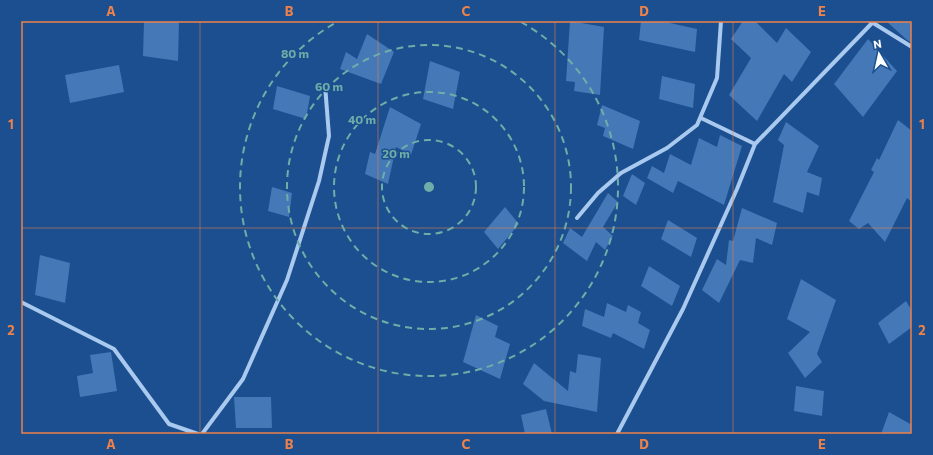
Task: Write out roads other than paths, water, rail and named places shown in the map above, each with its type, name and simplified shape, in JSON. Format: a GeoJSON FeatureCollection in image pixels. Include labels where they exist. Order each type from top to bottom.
{"type":"FeatureCollection","features":[{"type":"Feature","properties":{"kind":"street"},"geometry":{"type":"LineString","coordinates":[[576,218],[598,193],[621,173],[667,148],[697,125],[717,78],[722,21]]}},
{"type":"Feature","properties":{"kind":"street"},"geometry":{"type":"LineString","coordinates":[[617,434],[683,309],[755,144],[872,22],[912,47]]}},
{"type":"Feature","properties":{"kind":"street"},"geometry":{"type":"LineString","coordinates":[[202,434],[243,379],[287,280],[320,181],[329,136],[325,85]]}},
{"type":"Feature","properties":{"kind":"street"},"geometry":{"type":"LineString","coordinates":[[701,118],[755,144]]}},
{"type":"Feature","properties":{"kind":"street"},"geometry":{"type":"LineString","coordinates":[[21,302],[114,349],[169,424],[198,434]]}}]}
